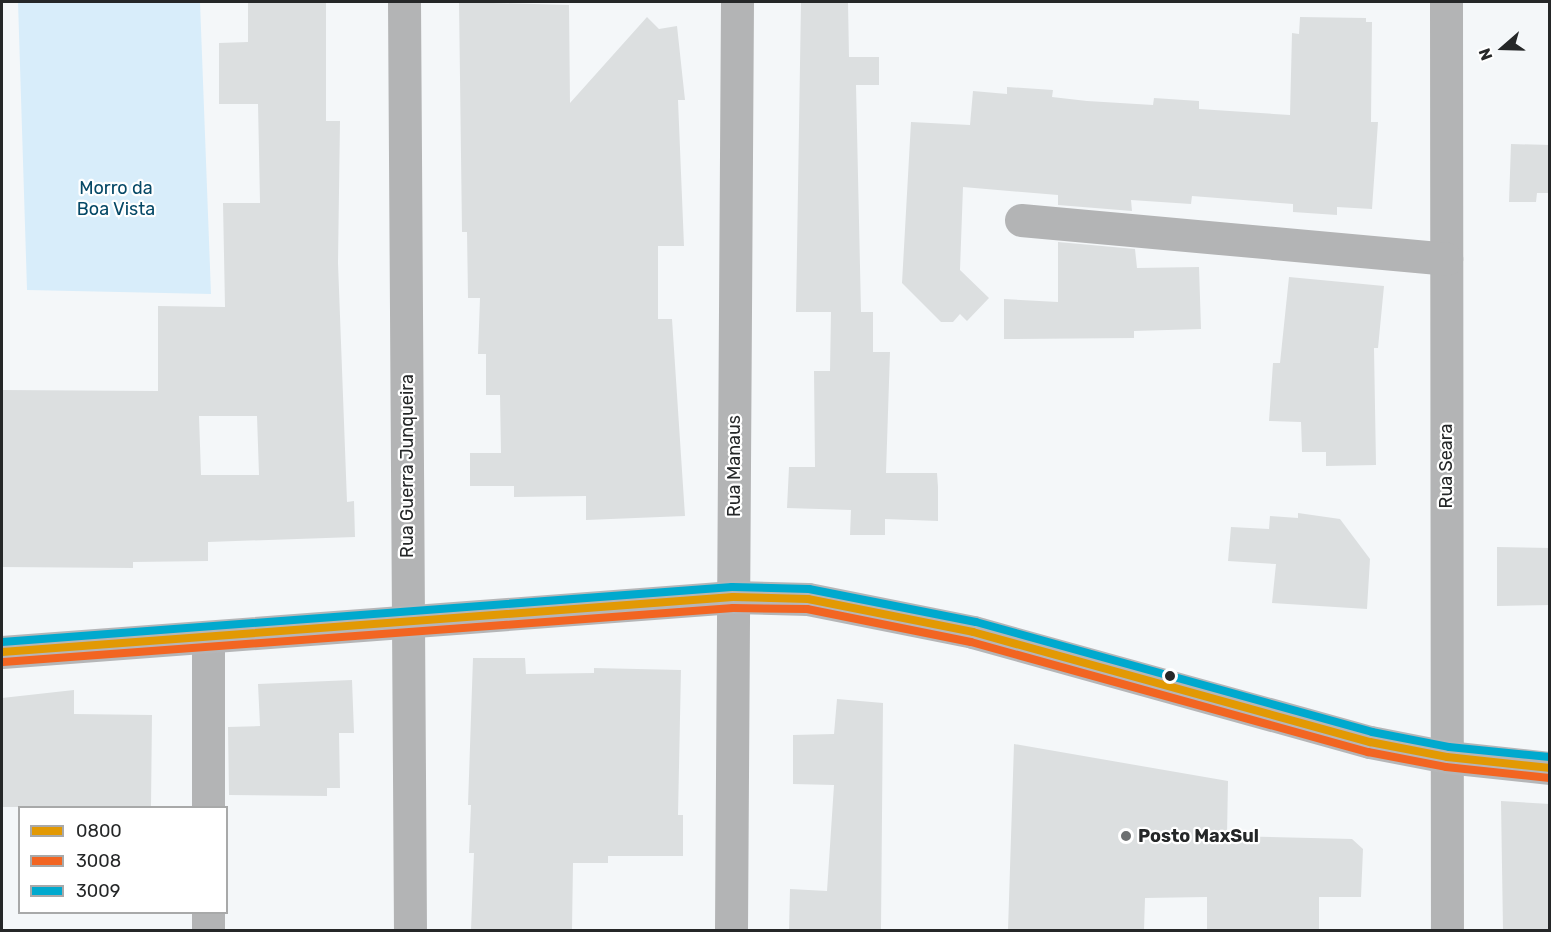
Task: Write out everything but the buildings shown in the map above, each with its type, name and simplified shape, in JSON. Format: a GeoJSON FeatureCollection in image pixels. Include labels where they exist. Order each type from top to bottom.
{"type":"FeatureCollection","features":[{"type":"Feature","properties":{"kind":"main road"},"geometry":{"type":"LineString","coordinates":[[2,652],[733,597],[808,599],[920,620],[1307,726],[1447,757],[1550,768]]}},
{"type":"Feature","properties":{"kind":"street","name":"Rua Guerra Junqueira"},"geometry":{"type":"LineString","coordinates":[[404,2],[410,930]]}},
{"type":"Feature","properties":{"kind":"street","name":"Rua Manaus"},"geometry":{"type":"LineString","coordinates":[[731,930],[737,2]]}},
{"type":"Feature","properties":{"kind":"street","name":"Rua Seara"},"geometry":{"type":"LineString","coordinates":[[1446,2],[1447,930]]}},
{"type":"Feature","properties":{"kind":"street"},"geometry":{"type":"LineString","coordinates":[[1021,220],[1446,259]]}},
{"type":"Feature","properties":{"kind":"street"},"geometry":{"type":"LineString","coordinates":[[208,637],[208,806]]}},
{"type":"Feature","properties":{"kind":"street"},"geometry":{"type":"LineString","coordinates":[[208,914],[208,930]]}},
{"type":"Feature","properties":{"kind":"green space","name":"Morro da Boa Vista"},"geometry":{"type":"Polygon","coordinates":[[[18,2],[200,2],[211,294],[27,290],[18,2]]]}},
{"type":"Feature","properties":{"kind":"transit line","name":"3009"},"geometry":{"type":"LineString","coordinates":[[2,642],[732,587],[809,589],[976,622],[1372,732],[1449,747],[1550,757]]}},
{"type":"Feature","properties":{"kind":"transit line","name":"0800"},"geometry":{"type":"LineString","coordinates":[[2,652],[733,597],[808,599],[973,632],[1370,742],[1447,757],[1550,768]]}},
{"type":"Feature","properties":{"kind":"transit line","name":"3008"},"geometry":{"type":"LineString","coordinates":[[3,662],[733,608],[807,609],[971,642],[1368,752],[1446,767],[1549,778]]}},
{"type":"Feature","properties":{"kind":"place","name":"Posto MaxSul"},"geometry":{"type":"Point","coordinates":[1126,836]}}]}
